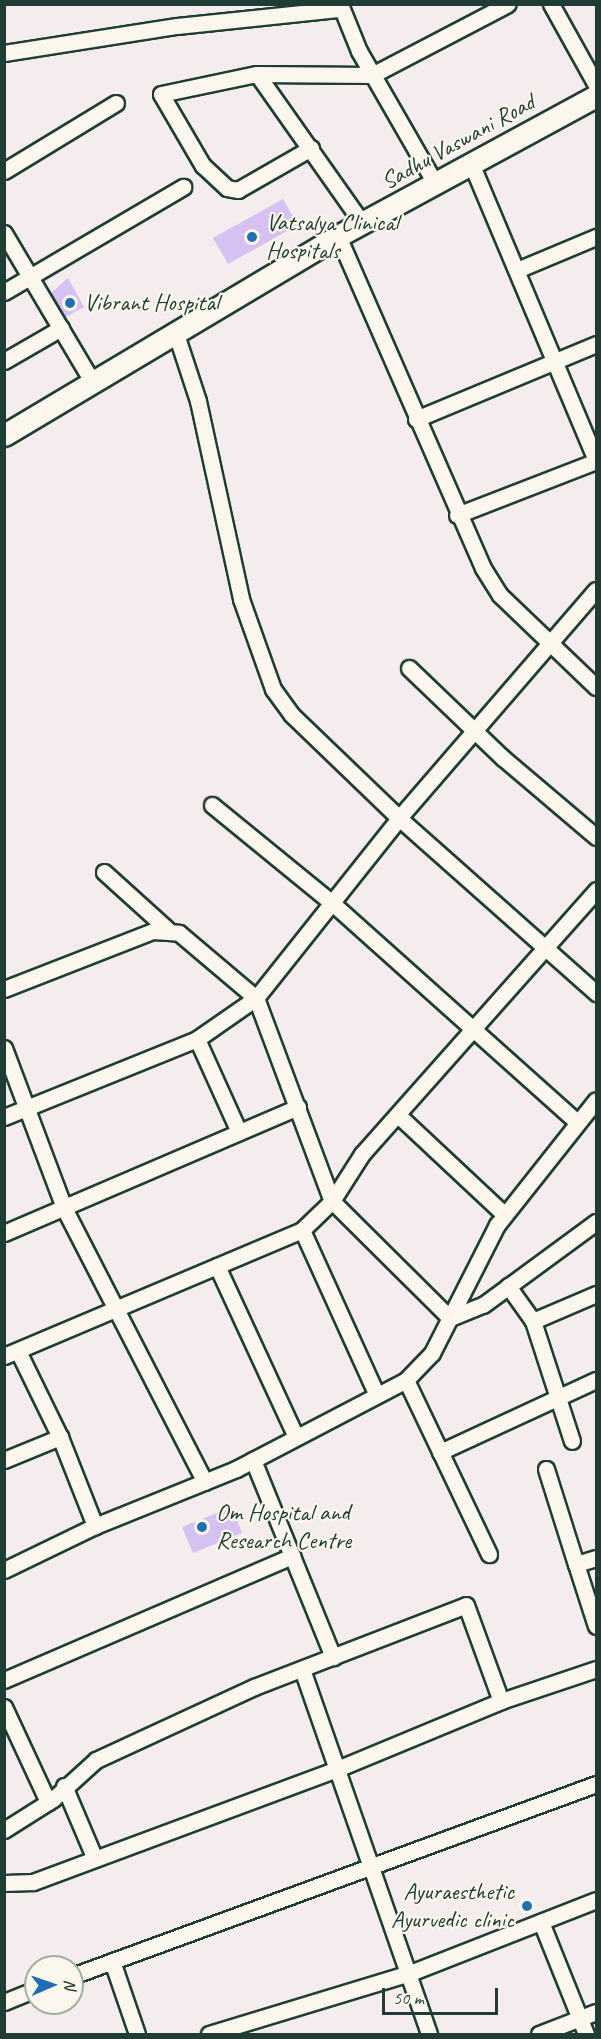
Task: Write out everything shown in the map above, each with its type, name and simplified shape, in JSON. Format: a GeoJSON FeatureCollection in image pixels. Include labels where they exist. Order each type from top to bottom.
{"type":"FeatureCollection","features":[{"type":"Feature","properties":{"kind":"street"},"geometry":{"type":"LineString","coordinates":[[311,148],[238,190],[226,188],[203,166],[161,94],[257,74],[372,75],[508,4]]}},
{"type":"Feature","properties":{"kind":"street"},"geometry":{"type":"LineString","coordinates":[[551,4],[597,85]]}},
{"type":"Feature","properties":{"kind":"street"},"geometry":{"type":"LineString","coordinates":[[4,53],[177,26],[340,7],[372,75],[435,183]]}},
{"type":"Feature","properties":{"kind":"street"},"geometry":{"type":"LineString","coordinates":[[257,74],[362,223]]}},
{"type":"Feature","properties":{"kind":"street","name":"Sadhu Vaswani Road"},"geometry":{"type":"LineString","coordinates":[[4,435],[338,236],[597,96]]}},
{"type":"Feature","properties":{"kind":"street"},"geometry":{"type":"LineString","coordinates":[[4,171],[116,103]]}},
{"type":"Feature","properties":{"kind":"street"},"geometry":{"type":"LineString","coordinates":[[457,515],[596,461],[471,163]]}},
{"type":"Feature","properties":{"kind":"street"},"geometry":{"type":"LineString","coordinates":[[4,292],[183,187]]}},
{"type":"Feature","properties":{"kind":"street"},"geometry":{"type":"LineString","coordinates":[[4,233],[93,383]]}},
{"type":"Feature","properties":{"kind":"street"},"geometry":{"type":"LineString","coordinates":[[338,236],[457,515],[500,595],[597,687]]}},
{"type":"Feature","properties":{"kind":"street"},"geometry":{"type":"LineString","coordinates":[[517,270],[597,237]]}},
{"type":"Feature","properties":{"kind":"street"},"geometry":{"type":"LineString","coordinates":[[4,361],[61,328]]}},
{"type":"Feature","properties":{"kind":"street"},"geometry":{"type":"LineString","coordinates":[[176,334],[198,402],[241,598],[273,689],[292,715],[399,818],[597,993]]}},
{"type":"Feature","properties":{"kind":"street"},"geometry":{"type":"LineString","coordinates":[[416,419],[597,344]]}},
{"type":"Feature","properties":{"kind":"street"},"geometry":{"type":"LineString","coordinates":[[4,1117],[27,1110],[197,1039],[256,998],[399,818],[548,643],[597,590]]}},
{"type":"Feature","properties":{"kind":"street"},"geometry":{"type":"LineString","coordinates":[[409,668],[474,730],[597,837]]}},
{"type":"Feature","properties":{"kind":"street"},"geometry":{"type":"LineString","coordinates":[[212,805],[331,902],[576,1122]]}},
{"type":"Feature","properties":{"kind":"street"},"geometry":{"type":"LineString","coordinates":[[104,872],[167,929],[179,933],[256,998],[332,1201],[450,1318]]}},
{"type":"Feature","properties":{"kind":"street"},"geometry":{"type":"LineString","coordinates":[[95,1526],[60,1437],[11,1353],[302,1230],[332,1201],[362,1154],[597,890]]}},
{"type":"Feature","properties":{"kind":"street"},"geometry":{"type":"LineString","coordinates":[[4,989],[167,929]]}},
{"type":"Feature","properties":{"kind":"street"},"geometry":{"type":"LineString","coordinates":[[197,1039],[239,1132]]}},
{"type":"Feature","properties":{"kind":"street"},"geometry":{"type":"LineString","coordinates":[[4,1048],[64,1208],[205,1482]]}},
{"type":"Feature","properties":{"kind":"street"},"geometry":{"type":"LineString","coordinates":[[4,1570],[95,1526],[253,1460],[406,1380],[432,1353],[505,1215],[576,1122],[597,1100]]}},
{"type":"Feature","properties":{"kind":"street"},"geometry":{"type":"LineString","coordinates":[[4,1233],[298,1107]]}},
{"type":"Feature","properties":{"kind":"street"},"geometry":{"type":"LineString","coordinates":[[398,1115],[505,1215]]}},
{"type":"Feature","properties":{"kind":"street"},"geometry":{"type":"LineString","coordinates":[[450,1318],[483,1305],[597,1222]]}},
{"type":"Feature","properties":{"kind":"street"},"geometry":{"type":"LineString","coordinates":[[302,1230],[376,1395]]}},
{"type":"Feature","properties":{"kind":"street"},"geometry":{"type":"LineString","coordinates":[[217,1266],[296,1437]]}},
{"type":"Feature","properties":{"kind":"street"},"geometry":{"type":"LineString","coordinates":[[508,1286],[534,1321],[572,1441]]}},
{"type":"Feature","properties":{"kind":"street"},"geometry":{"type":"LineString","coordinates":[[534,1321],[597,1294]]}},
{"type":"Feature","properties":{"kind":"street"},"geometry":{"type":"LineString","coordinates":[[406,1380],[489,1554]]}},
{"type":"Feature","properties":{"kind":"street"},"geometry":{"type":"LineString","coordinates":[[440,1452],[558,1395],[597,1380]]}},
{"type":"Feature","properties":{"kind":"street"},"geometry":{"type":"LineString","coordinates":[[4,1460],[60,1437]]}},
{"type":"Feature","properties":{"kind":"street"},"geometry":{"type":"LineString","coordinates":[[253,1460],[333,1657]]}},
{"type":"Feature","properties":{"kind":"street"},"geometry":{"type":"LineString","coordinates":[[546,1469],[597,1626]]}},
{"type":"Feature","properties":{"kind":"street"},"geometry":{"type":"LineString","coordinates":[[4,1680],[292,1556]]}},
{"type":"Feature","properties":{"kind":"street"},"geometry":{"type":"LineString","coordinates":[[576,1564],[597,1558]]}},
{"type":"Feature","properties":{"kind":"street"},"geometry":{"type":"LineString","coordinates":[[4,1830],[48,1802],[96,1760],[302,1669],[466,1605],[501,1701]]}},
{"type":"Feature","properties":{"kind":"street"},"geometry":{"type":"LineString","coordinates":[[302,1669],[410,1973],[429,2034]]}},
{"type":"Feature","properties":{"kind":"street"},"geometry":{"type":"LineString","coordinates":[[4,1883],[33,1882],[337,1769],[501,1701],[597,1670]]}},
{"type":"Feature","properties":{"kind":"street"},"geometry":{"type":"LineString","coordinates":[[4,1707],[48,1802]]}},
{"type":"Feature","properties":{"kind":"street"},"geometry":{"type":"LineString","coordinates":[[84,1972],[597,1784]]}},
{"type":"Feature","properties":{"kind":"street"},"geometry":{"type":"LineString","coordinates":[[64,1786],[94,1859]]}},
{"type":"Feature","properties":{"kind":"street"},"geometry":{"type":"LineString","coordinates":[[209,2034],[410,1973],[597,1900]]}},
{"type":"Feature","properties":{"kind":"street"},"geometry":{"type":"LineString","coordinates":[[542,1922],[586,2034]]}},
{"type":"Feature","properties":{"kind":"street"},"geometry":{"type":"LineString","coordinates":[[112,1961],[137,2034]]}},
{"type":"Feature","properties":{"kind":"street"},"geometry":{"type":"LineString","coordinates":[[4,2002],[24,1994]]}},
{"type":"Feature","properties":{"kind":"street"},"geometry":{"type":"LineString","coordinates":[[540,2034],[597,2012]]}},
{"type":"Feature","properties":{"kind":"building"},"geometry":{"type":"Polygon","coordinates":[[[283,199],[298,225],[228,264],[213,238],[283,199]]]}},
{"type":"Feature","properties":{"kind":"building"},"geometry":{"type":"Polygon","coordinates":[[[68,278],[84,307],[62,319],[49,295],[68,278]]]}},
{"type":"Feature","properties":{"kind":"building"},"geometry":{"type":"Polygon","coordinates":[[[232,1507],[242,1533],[193,1553],[182,1527],[232,1507]]]}},
{"type":"Feature","properties":{"kind":"place","name":"Vatsalya Clinical Hospitals"},"geometry":{"type":"Point","coordinates":[252,237]}},
{"type":"Feature","properties":{"kind":"place","name":"Vibrant Hospital"},"geometry":{"type":"Point","coordinates":[70,303]}},
{"type":"Feature","properties":{"kind":"place","name":"Om Hospital and Research Centre"},"geometry":{"type":"Point","coordinates":[202,1527]}},
{"type":"Feature","properties":{"kind":"place","name":"Ayuraesthetic Ayurvedic clinic"},"geometry":{"type":"Point","coordinates":[527,1906]}}]}
